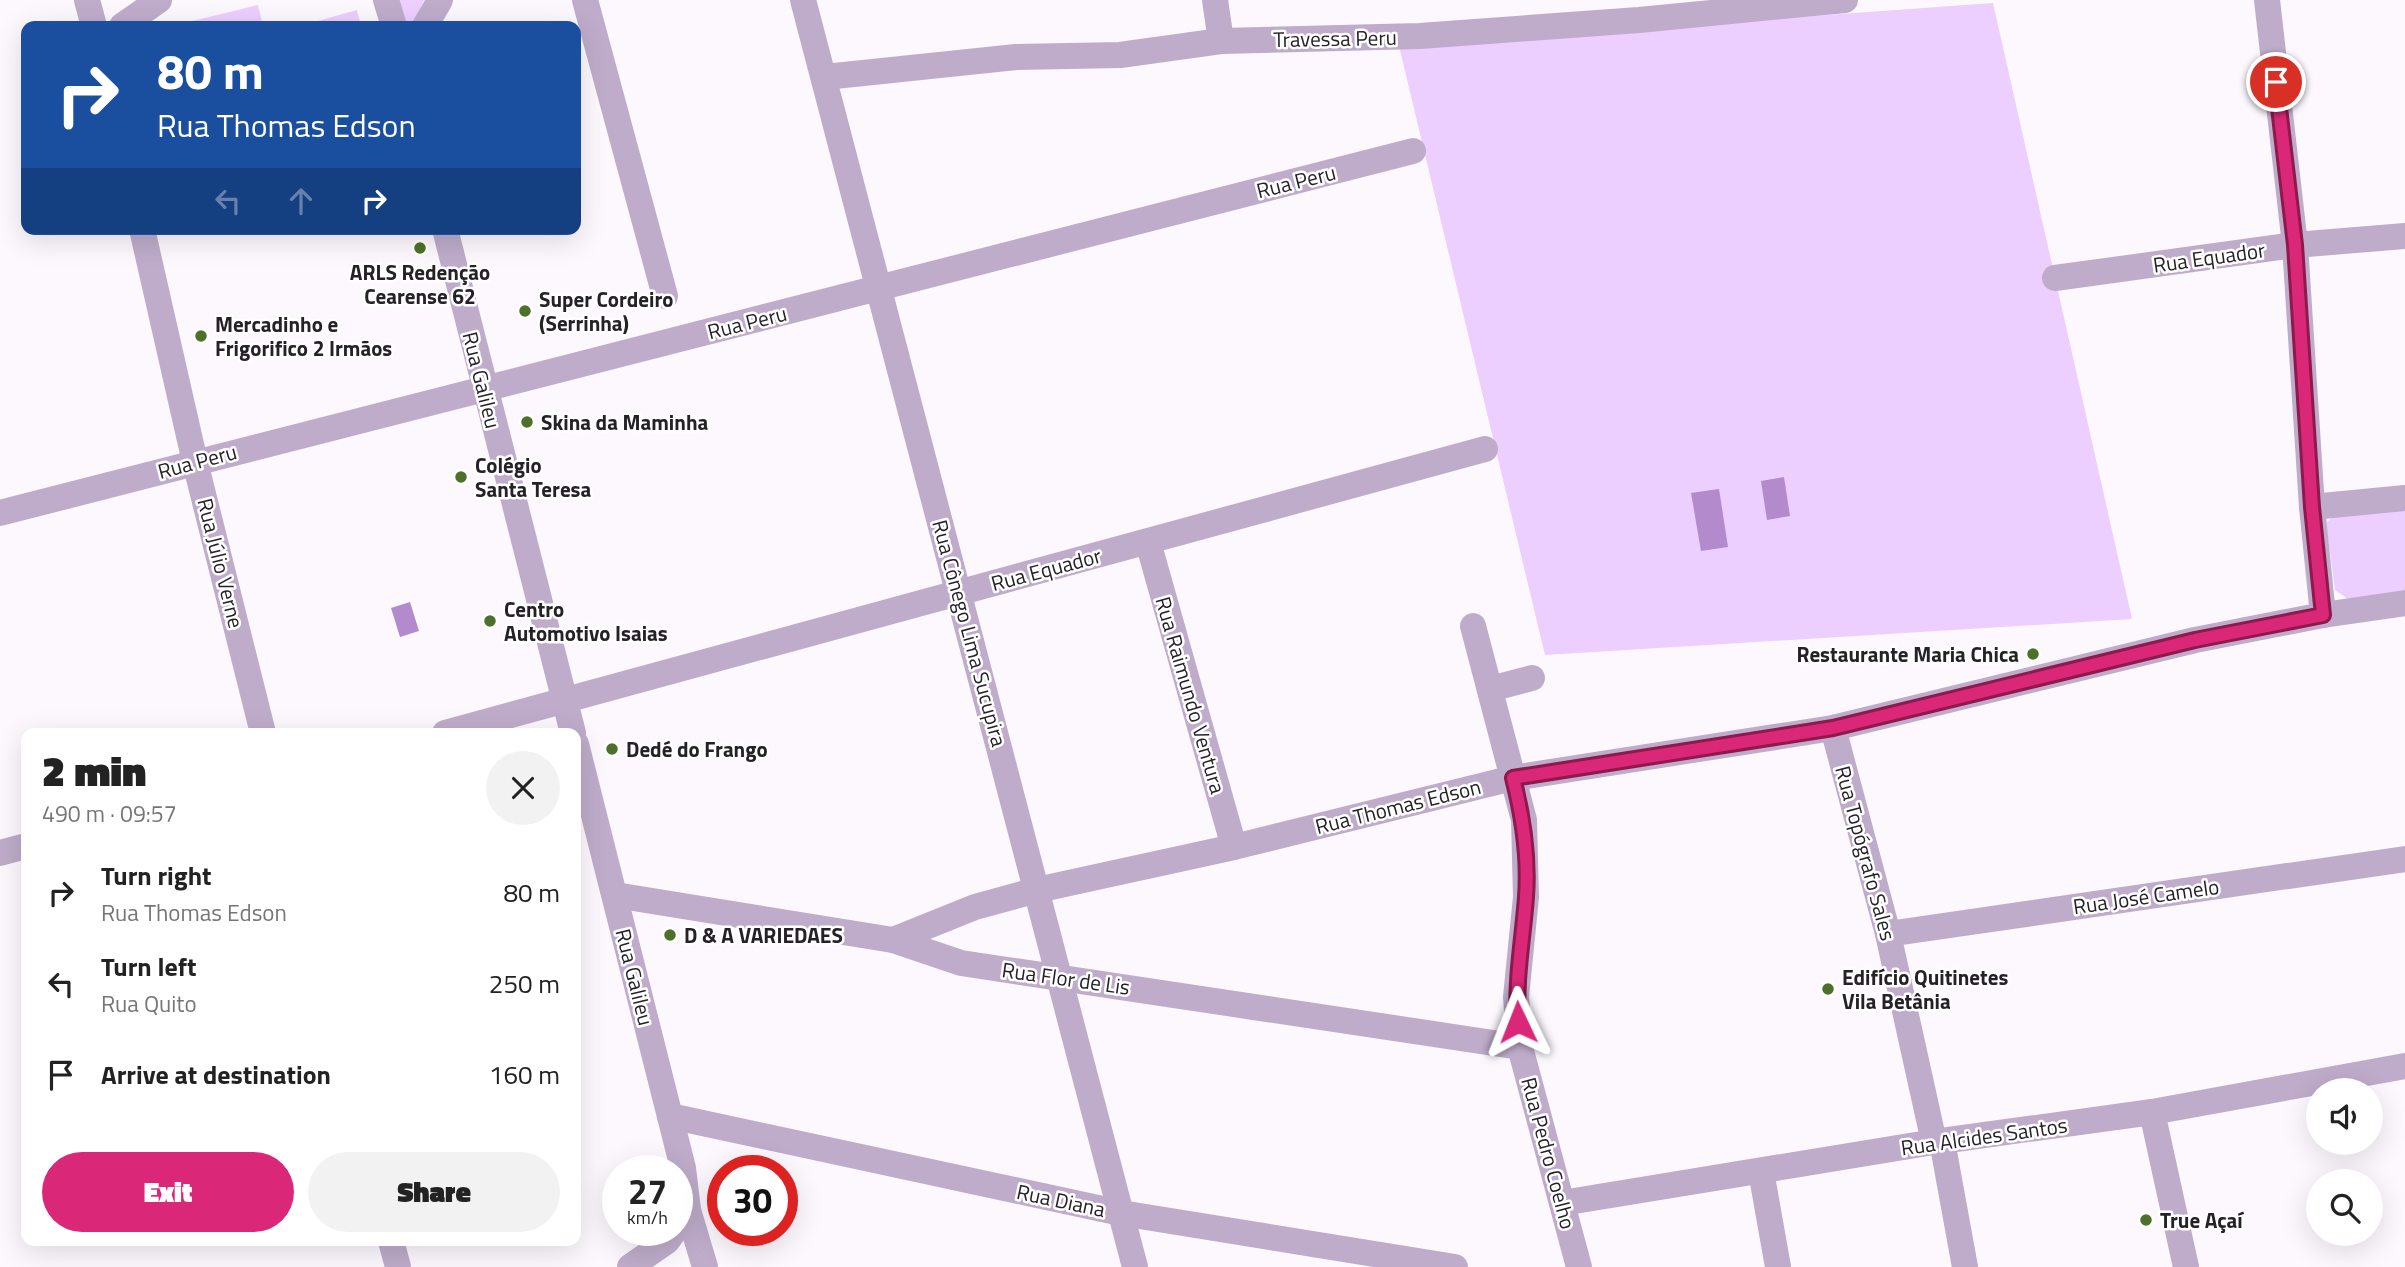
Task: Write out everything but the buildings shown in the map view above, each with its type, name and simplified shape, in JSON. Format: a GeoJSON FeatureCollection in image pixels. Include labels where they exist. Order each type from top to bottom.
{"type":"FeatureCollection","features":[{"type":"Feature","properties":{"kind":"street"},"geometry":{"type":"LineString","coordinates":[[87,0],[93,21]]}},
{"type":"Feature","properties":{"kind":"street"},"geometry":{"type":"LineString","coordinates":[[129,21],[159,0]]}},
{"type":"Feature","properties":{"kind":"street"},"geometry":{"type":"LineString","coordinates":[[386,0],[392,21]]}},
{"type":"Feature","properties":{"kind":"street"},"geometry":{"type":"LineString","coordinates":[[428,21],[440,0]]}},
{"type":"Feature","properties":{"kind":"street"},"geometry":{"type":"LineString","coordinates":[[585,0],[665,296]]}},
{"type":"Feature","properties":{"kind":"street","name":"Rua Cônego Lima Sucupira"},"geometry":{"type":"LineString","coordinates":[[803,0],[881,289],[1135,1267]]}},
{"type":"Feature","properties":{"kind":"street"},"geometry":{"type":"LineString","coordinates":[[1215,0],[1220,41]]}},
{"type":"Feature","properties":{"kind":"street","name":"Travessa Peru"},"geometry":{"type":"LineString","coordinates":[[825,77],[1016,57],[1120,55],[1220,41],[1420,36],[1636,10],[1845,0]]}},
{"type":"Feature","properties":{"kind":"street"},"geometry":{"type":"LineString","coordinates":[[2267,0],[2295,245],[2312,507],[2323,615]]}},
{"type":"Feature","properties":{"kind":"street","name":"Rua Peru"},"geometry":{"type":"LineString","coordinates":[[0,513],[1413,151]]}},
{"type":"Feature","properties":{"kind":"street","name":"Rua Júlio Verne"},"geometry":{"type":"LineString","coordinates":[[143,235],[195,462],[262,728]]}},
{"type":"Feature","properties":{"kind":"street","name":"Rua Galileu"},"geometry":{"type":"LineString","coordinates":[[446,235],[572,728]]}},
{"type":"Feature","properties":{"kind":"street","name":"Rua Equador"},"geometry":{"type":"LineString","coordinates":[[2055,278],[2295,245],[2405,236]]}},
{"type":"Feature","properties":{"kind":"street","name":"Rua Equador"},"geometry":{"type":"LineString","coordinates":[[462,728],[1485,449]]}},
{"type":"Feature","properties":{"kind":"street"},"geometry":{"type":"LineString","coordinates":[[2312,507],[2405,498]]}},
{"type":"Feature","properties":{"kind":"street","name":"Rua Raimundo Ventura"},"geometry":{"type":"LineString","coordinates":[[1148,542],[1234,847]]}},
{"type":"Feature","properties":{"kind":"street","name":"Rua Thomas Edson"},"geometry":{"type":"LineString","coordinates":[[893,940],[975,907],[1037,890],[1234,847],[1513,778],[1833,728],[2195,640],[2323,615],[2405,603]]}},
{"type":"Feature","properties":{"kind":"street","name":"Rua Pedro Coelho"},"geometry":{"type":"LineString","coordinates":[[1473,626],[1524,820],[1527,859],[1516,997],[1520,1046],[1578,1267]]}},
{"type":"Feature","properties":{"kind":"street"},"geometry":{"type":"LineString","coordinates":[[1490,689],[1532,678]]}},
{"type":"Feature","properties":{"kind":"street","name":"Rua Topógrafo Sales"},"geometry":{"type":"LineString","coordinates":[[1833,728],[1888,934],[1965,1267]]}},
{"type":"Feature","properties":{"kind":"street","name":"Rua Galileu"},"geometry":{"type":"LineString","coordinates":[[581,763],[680,1155]]}},
{"type":"Feature","properties":{"kind":"street"},"geometry":{"type":"LineString","coordinates":[[0,853],[21,847]]}},
{"type":"Feature","properties":{"kind":"street","name":"Rua José Camelo"},"geometry":{"type":"LineString","coordinates":[[1888,934],[2405,859]]}},
{"type":"Feature","properties":{"kind":"street","name":"Rua Flor de Lis"},"geometry":{"type":"LineString","coordinates":[[615,895],[893,940],[961,963],[1520,1046]]}},
{"type":"Feature","properties":{"kind":"street","name":"Rua Alcides Santos"},"geometry":{"type":"LineString","coordinates":[[1562,1203],[1938,1141],[2152,1112],[2405,1066]]}},
{"type":"Feature","properties":{"kind":"street"},"geometry":{"type":"LineString","coordinates":[[2152,1112],[2186,1267]]}},
{"type":"Feature","properties":{"kind":"street","name":"Rua Diana"},"geometry":{"type":"LineString","coordinates":[[670,1116],[1121,1213],[1455,1267]]}},
{"type":"Feature","properties":{"kind":"street"},"geometry":{"type":"LineString","coordinates":[[1761,1171],[1778,1267]]}},
{"type":"Feature","properties":{"kind":"street","name":"Rua Galileu"},"geometry":{"type":"LineString","coordinates":[[693,1245],[705,1267]]}},
{"type":"Feature","properties":{"kind":"street"},"geometry":{"type":"LineString","coordinates":[[392,1246],[398,1267]]}},
{"type":"Feature","properties":{"kind":"street"},"geometry":{"type":"LineString","coordinates":[[630,1267],[660,1246]]}},
{"type":"Feature","properties":{"kind":"shaded area"},"geometry":{"type":"Polygon","coordinates":[[[397,0],[424,0],[414,21],[402,21],[397,0]]]}},
{"type":"Feature","properties":{"kind":"shaded area"},"geometry":{"type":"Polygon","coordinates":[[[1993,3],[2132,619],[1545,655],[1399,46],[1993,3]]]}},
{"type":"Feature","properties":{"kind":"shaded area"},"geometry":{"type":"Polygon","coordinates":[[[258,5],[262,21],[192,21],[258,5]]]}},
{"type":"Feature","properties":{"kind":"shaded area"},"geometry":{"type":"Polygon","coordinates":[[[357,10],[360,21],[318,21],[357,10]]]}},
{"type":"Feature","properties":{"kind":"shaded area"},"geometry":{"type":"Polygon","coordinates":[[[1784,477],[1790,516],[1767,520],[1761,481],[1784,477]]]}},
{"type":"Feature","properties":{"kind":"shaded area"},"geometry":{"type":"Polygon","coordinates":[[[1719,489],[1728,547],[1701,551],[1691,493],[1719,489]]]}},
{"type":"Feature","properties":{"kind":"shaded area"},"geometry":{"type":"Polygon","coordinates":[[[2405,507],[2405,590],[2348,599],[2335,590],[2326,523],[2337,513],[2405,507]]]}},
{"type":"Feature","properties":{"kind":"shaded area"},"geometry":{"type":"Polygon","coordinates":[[[410,602],[419,631],[400,637],[391,608],[410,602]]]}},
{"type":"Feature","properties":{"kind":"place","name":"ARLS Redenção Cearense 62"},"geometry":{"type":"Point","coordinates":[420,248]}},
{"type":"Feature","properties":{"kind":"place","name":"Super Cordeiro (Serrinha)"},"geometry":{"type":"Point","coordinates":[525,311]}},
{"type":"Feature","properties":{"kind":"place","name":"Mercadinho e Frigorifico 2 Irmãos"},"geometry":{"type":"Point","coordinates":[201,336]}},
{"type":"Feature","properties":{"kind":"place","name":"Skina da Maminha"},"geometry":{"type":"Point","coordinates":[527,422]}},
{"type":"Feature","properties":{"kind":"place","name":"Colégio Santa Teresa"},"geometry":{"type":"Point","coordinates":[461,477]}},
{"type":"Feature","properties":{"kind":"place","name":"Centro Automotivo Isaias"},"geometry":{"type":"Point","coordinates":[490,621]}},
{"type":"Feature","properties":{"kind":"place","name":"Restaurante Maria Chica"},"geometry":{"type":"Point","coordinates":[2033,654]}},
{"type":"Feature","properties":{"kind":"place","name":"Dedé do Frango"},"geometry":{"type":"Point","coordinates":[612,749]}},
{"type":"Feature","properties":{"kind":"place","name":"D & A VARIEDAES"},"geometry":{"type":"Point","coordinates":[670,935]}},
{"type":"Feature","properties":{"kind":"place","name":"Edifício Quitinetes Vila Betânia"},"geometry":{"type":"Point","coordinates":[1828,989]}},
{"type":"Feature","properties":{"kind":"place","name":"True Açaí"},"geometry":{"type":"Point","coordinates":[2146,1220]}},
{"type":"Feature","properties":{"kind":"route"},"geometry":{"type":"LineString","coordinates":[[1518,1022],[1516,997],[1527,859],[1524,820],[1513,778],[1833,728],[2195,640],[2323,615],[2312,507],[2295,245],[2276,82]]}}]}
